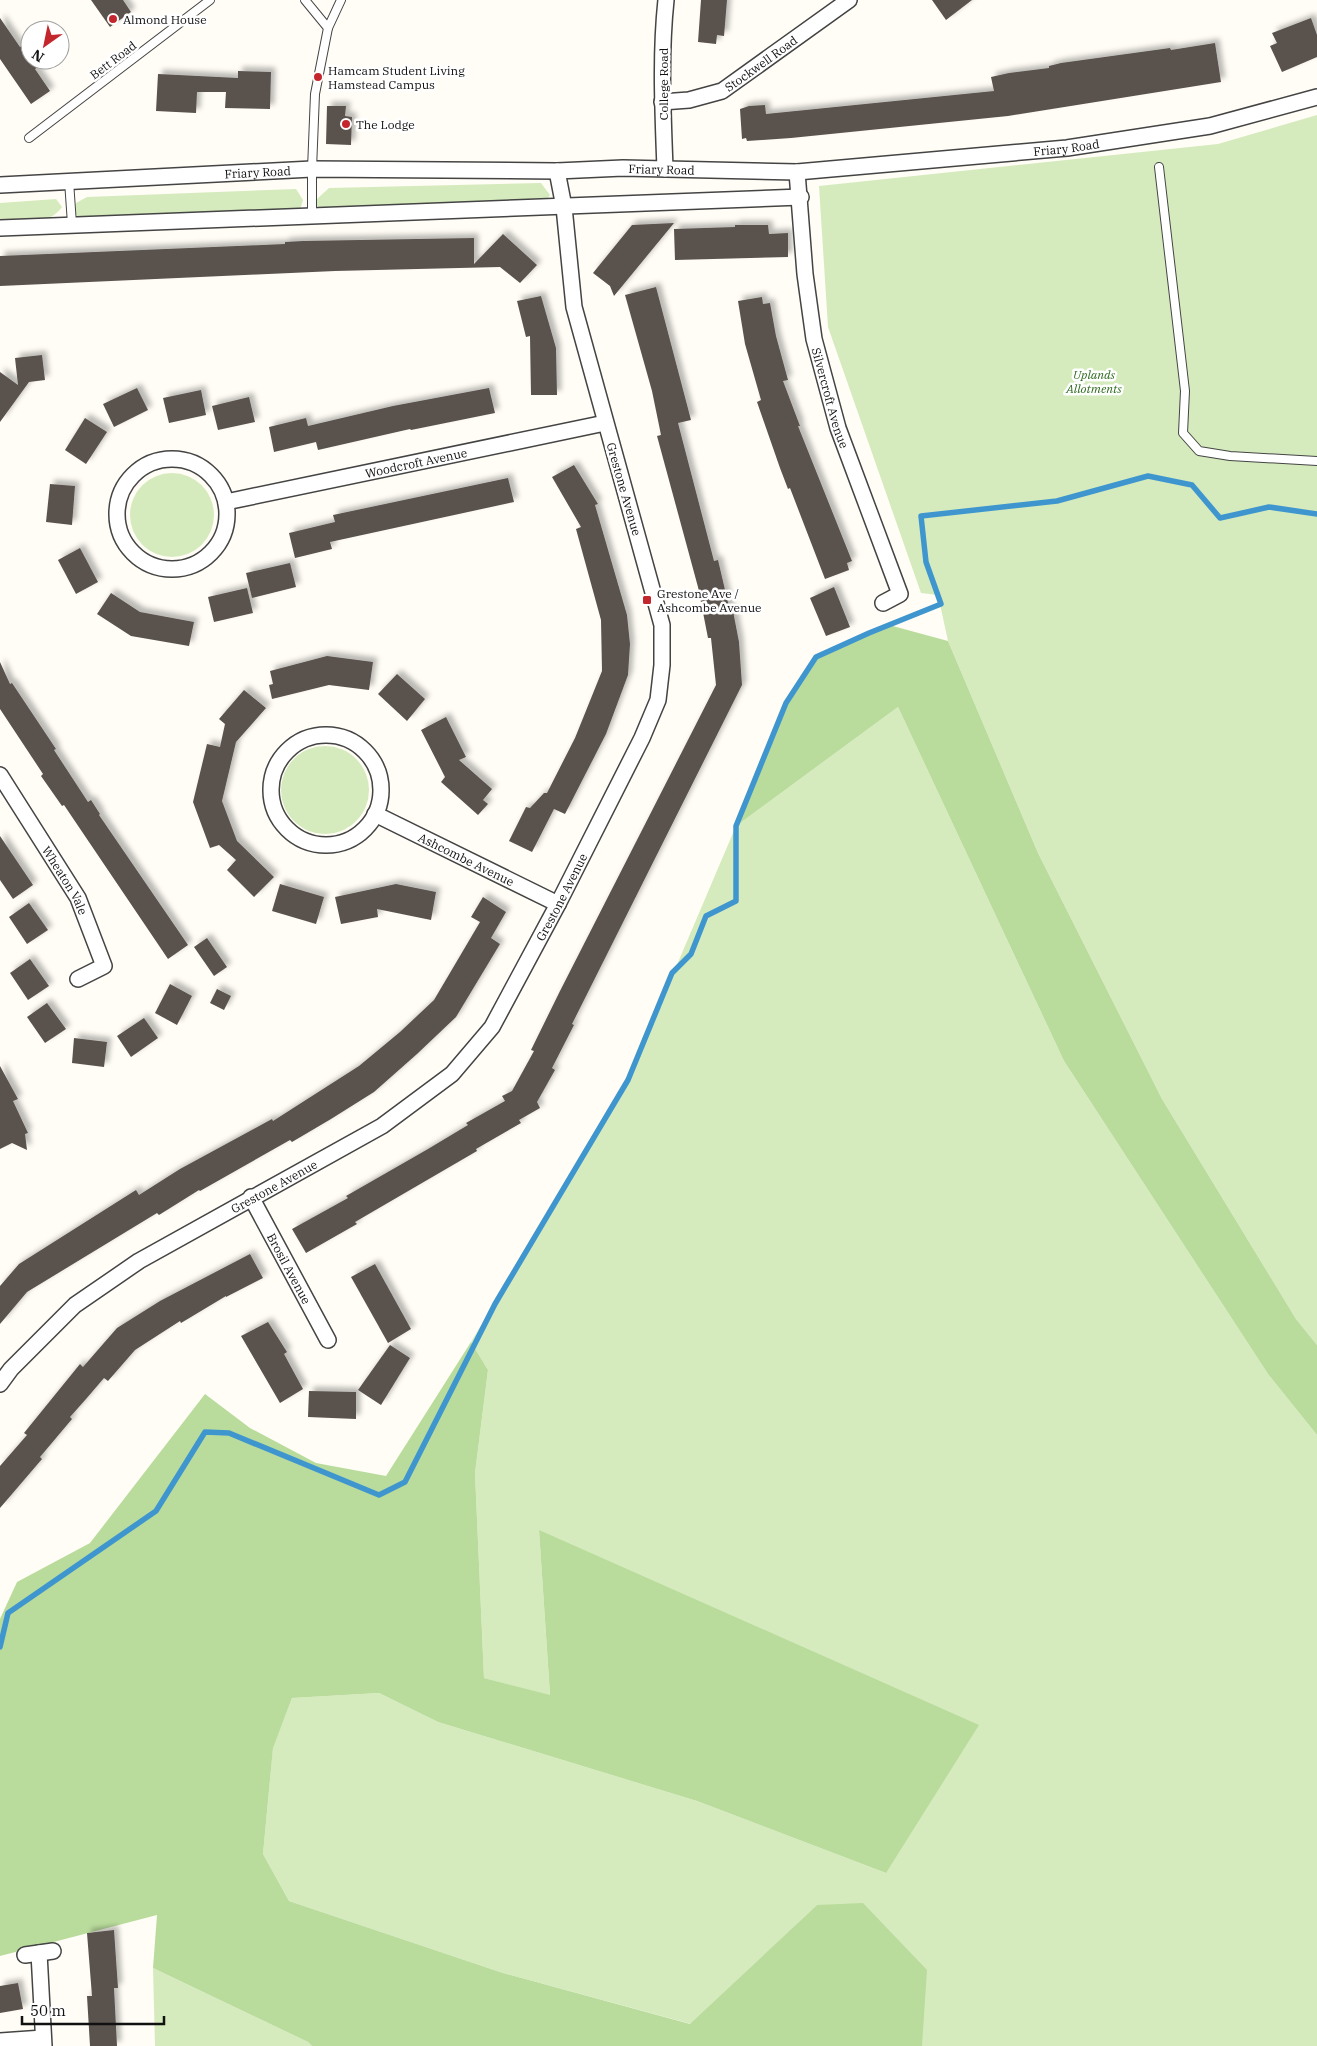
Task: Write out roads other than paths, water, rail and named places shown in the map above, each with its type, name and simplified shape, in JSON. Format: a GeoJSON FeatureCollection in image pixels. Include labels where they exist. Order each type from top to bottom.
{"type":"FeatureCollection","features":[{"type":"Feature","properties":{"kind":"street","name":"College Road"},"geometry":{"type":"LineString","coordinates":[[665,169],[662,102],[663,30],[666,0]]}},
{"type":"Feature","properties":{"kind":"street","name":"Stockwell Road"},"geometry":{"type":"LineString","coordinates":[[662,102],[689,100],[722,91],[849,0]]}},
{"type":"Feature","properties":{"kind":"street","name":"Friary Road"},"geometry":{"type":"LineString","coordinates":[[0,185],[312,169],[557,170],[623,168],[797,172],[1067,148],[1210,126],[1317,97]]}},
{"type":"Feature","properties":{"kind":"street","name":"Grestone Avenue"},"geometry":{"type":"LineString","coordinates":[[0,1384],[11,1369],[75,1305],[139,1261],[251,1197],[382,1126],[452,1074],[492,1027],[558,904],[642,738],[658,700],[662,665],[662,625],[574,307],[564,207],[557,170]]}},
{"type":"Feature","properties":{"kind":"street","name":"Silvercroft Avenue"},"geometry":{"type":"LineString","coordinates":[[797,172],[805,274],[814,339],[838,428],[900,594],[883,603]]}},
{"type":"Feature","properties":{"kind":"street"},"geometry":{"type":"LineString","coordinates":[[0,228],[800,197]]}},
{"type":"Feature","properties":{"kind":"street","name":"Woodcroft Avenue"},"geometry":{"type":"LineString","coordinates":[[226,502],[605,422]]}},
{"type":"Feature","properties":{"kind":"street"},"geometry":{"type":"LineString","coordinates":[[177,459],[203,468],[213,477],[221,489],[226,502],[227,516],[225,529],[219,542],[206,557],[188,567],[167,568],[147,563],[136,556],[126,545],[120,533],[117,520],[117,505],[121,492],[128,480],[150,464],[163,460],[177,459]]}},
{"type":"Feature","properties":{"kind":"street"},"geometry":{"type":"LineString","coordinates":[[318,735],[332,735],[345,739],[357,745],[367,754],[375,766],[380,792],[375,814],[364,829],[340,843],[319,844],[300,838],[288,830],[274,807],[271,794],[272,780],[276,767],[288,750],[305,739],[318,735]]}},
{"type":"Feature","properties":{"kind":"street","name":"Wheaton Vale"},"geometry":{"type":"LineString","coordinates":[[0,775],[78,898],[104,966],[78,979]]}},
{"type":"Feature","properties":{"kind":"street","name":"Ashcombe Avenue"},"geometry":{"type":"LineString","coordinates":[[375,814],[558,904]]}},
{"type":"Feature","properties":{"kind":"street","name":"Brosil Avenue"},"geometry":{"type":"LineString","coordinates":[[251,1197],[328,1340]]}},
{"type":"Feature","properties":{"kind":"street"},"geometry":{"type":"LineString","coordinates":[[0,2041],[44,2042],[39,1953]]}},
{"type":"Feature","properties":{"kind":"lane","name":"Bett Road"},"geometry":{"type":"LineString","coordinates":[[30,138],[210,0]]}},
{"type":"Feature","properties":{"kind":"lane"},"geometry":{"type":"LineString","coordinates":[[306,0],[328,28]]}},
{"type":"Feature","properties":{"kind":"lane"},"geometry":{"type":"LineString","coordinates":[[312,216],[315,94],[328,28],[341,0]]}},
{"type":"Feature","properties":{"kind":"lane"},"geometry":{"type":"LineString","coordinates":[[1159,167],[1185,391],[1183,433],[1199,451],[1230,456],[1317,461]]}},
{"type":"Feature","properties":{"kind":"lane"},"geometry":{"type":"LineString","coordinates":[[69,181],[72,224]]}},
{"type":"Feature","properties":{"kind":"waterway"},"geometry":{"type":"LineString","coordinates":[[0,1647],[8,1613],[156,1511],[205,1432],[229,1433],[379,1495],[405,1482],[495,1304],[628,1080],[672,973],[691,954],[706,916],[736,901],[736,826],[786,703],[816,657],[941,604],[926,562],[921,516],[1057,501],[1148,476],[1192,485],[1220,518],[1269,507],[1317,514]]}},
{"type":"Feature","properties":{"kind":"place","name":"Almond House"},"geometry":{"type":"Point","coordinates":[113,19]}},
{"type":"Feature","properties":{"kind":"place","name":"Hamcam Student Living Hamstead Campus"},"geometry":{"type":"Point","coordinates":[318,77]}},
{"type":"Feature","properties":{"kind":"place","name":"The Lodge"},"geometry":{"type":"Point","coordinates":[346,124]}},
{"type":"Feature","properties":{"kind":"place","name":"Grestone Ave / Ashcombe Avenue"},"geometry":{"type":"Point","coordinates":[647,600]}},
{"type":"Feature","properties":{"kind":"park label","name":"Uplands Allotments"},"geometry":{"type":"Point","coordinates":[1094,381]}}]}
